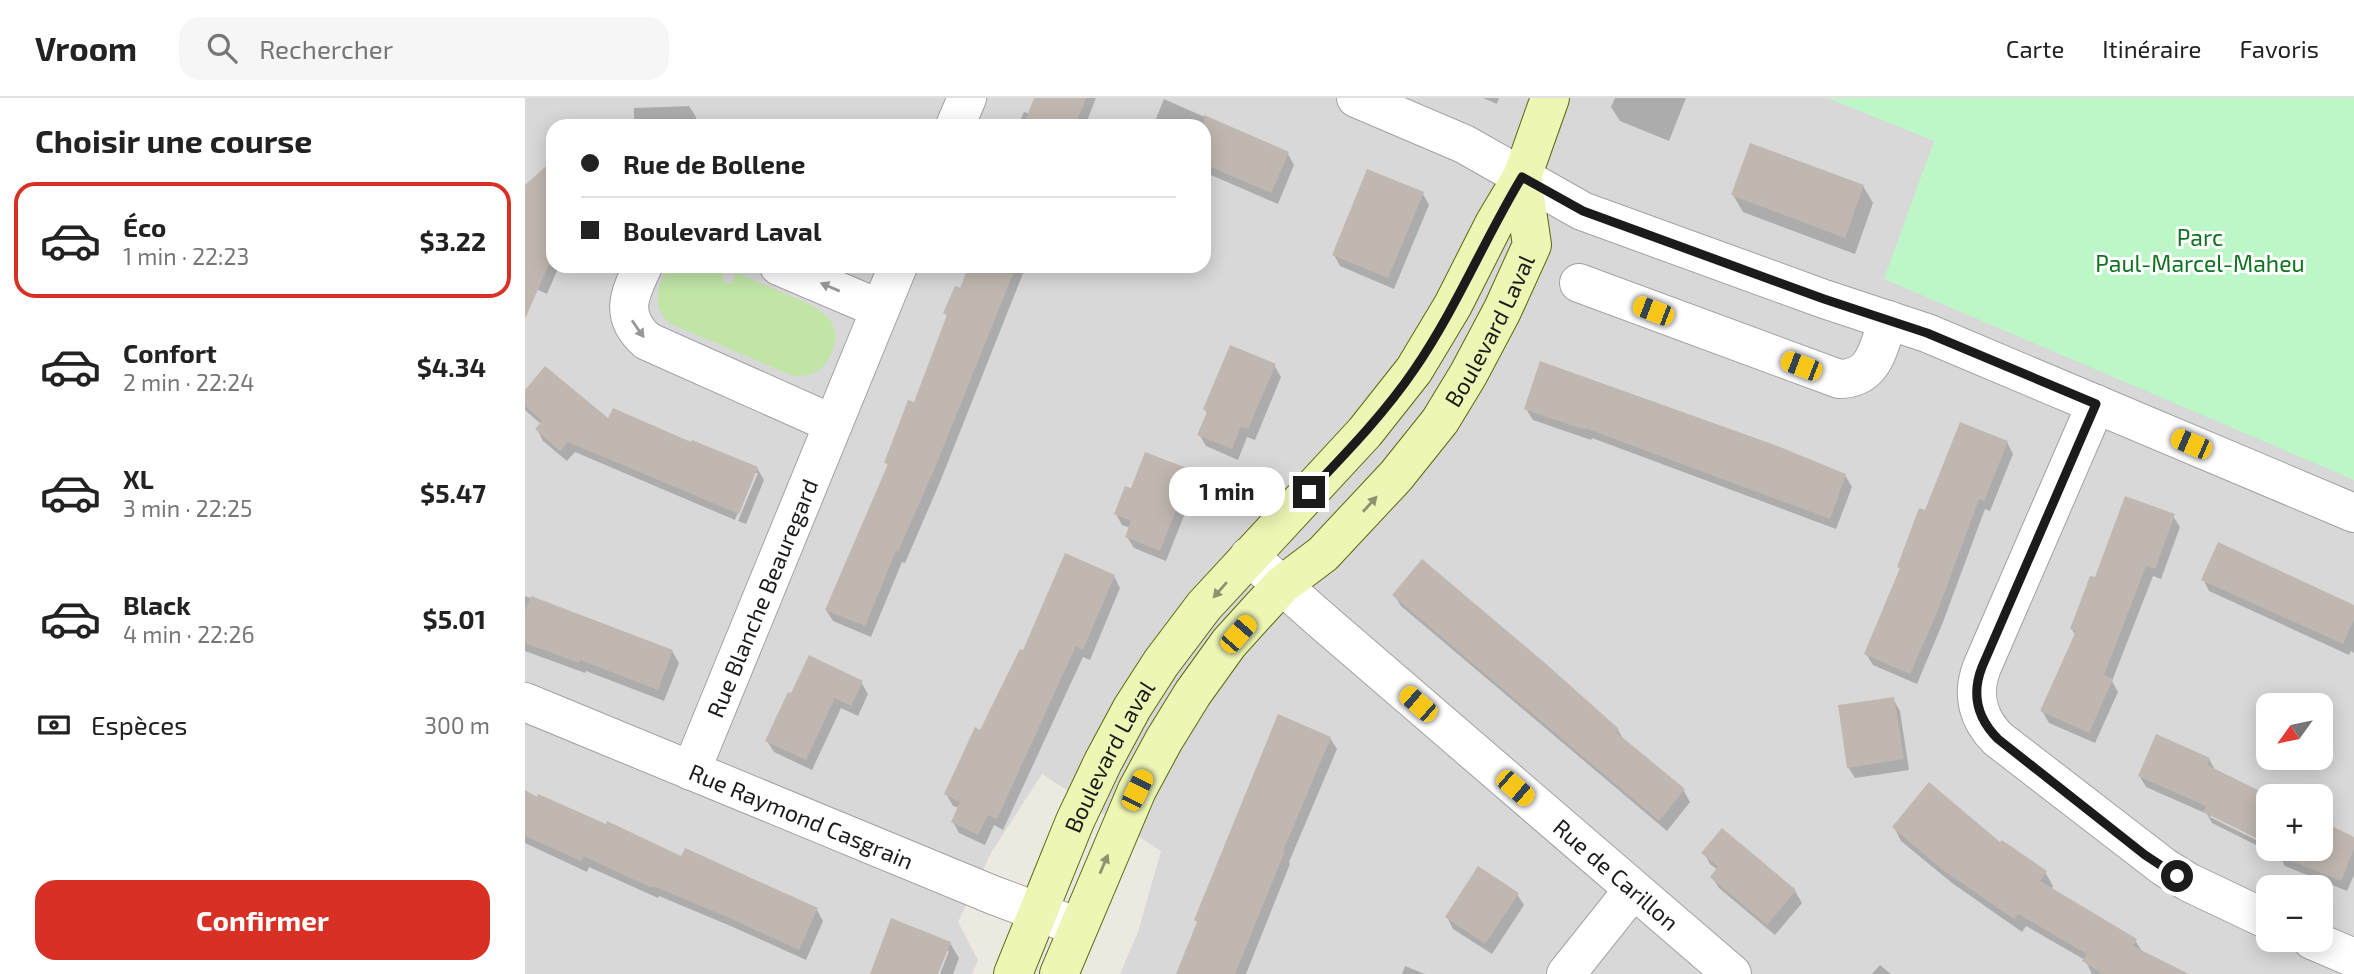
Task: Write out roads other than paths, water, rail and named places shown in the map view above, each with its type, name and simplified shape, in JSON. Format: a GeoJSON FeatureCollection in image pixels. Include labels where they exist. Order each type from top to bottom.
{"type":"FeatureCollection","features":[{"type":"Feature","properties":{"kind":"street"},"geometry":{"type":"LineString","coordinates":[[958,119],[967,98]]}},
{"type":"Feature","properties":{"kind":"street"},"geometry":{"type":"LineString","coordinates":[[1356,98],[1464,144],[1583,211],[1824,299],[1927,333],[2354,513]]}},
{"type":"Feature","properties":{"kind":"street"},"geometry":{"type":"LineString","coordinates":[[1522,177],[1550,98]]}},
{"type":"Feature","properties":{"kind":"street","name":"Boulevard Laval"},"geometry":{"type":"LineString","coordinates":[[1013,974],[1085,800],[1132,708],[1191,623],[1249,556],[1365,432],[1401,388],[1453,305],[1494,224],[1522,177]]}},
{"type":"Feature","properties":{"kind":"street","name":"Boulevard Laval"},"geometry":{"type":"LineString","coordinates":[[1059,974],[1137,790],[1193,693],[1229,643],[1282,585],[1323,554],[1396,476],[1440,421],[1468,375],[1502,311],[1532,245],[1522,177]]}},
{"type":"Feature","properties":{"kind":"street"},"geometry":{"type":"LineString","coordinates":[[640,273],[629,304],[631,320],[647,341],[833,424]]}},
{"type":"Feature","properties":{"kind":"street"},"geometry":{"type":"LineString","coordinates":[[795,273],[880,309]]}},
{"type":"Feature","properties":{"kind":"street","name":"Rue Blanche Beauregard"},"geometry":{"type":"LineString","coordinates":[[691,771],[895,273]]}},
{"type":"Feature","properties":{"kind":"street"},"geometry":{"type":"LineString","coordinates":[[1579,283],[1839,379],[1853,378],[1871,365],[1888,320]]}},
{"type":"Feature","properties":{"kind":"street"},"geometry":{"type":"LineString","coordinates":[[2096,404],[1982,667],[1976,690],[1979,712],[1984,723],[1998,739],[2145,855],[2188,882],[2256,914]]}},
{"type":"Feature","properties":{"kind":"street","name":"Rue de Carillon"},"geometry":{"type":"LineString","coordinates":[[1249,556],[1732,974]]}},
{"type":"Feature","properties":{"kind":"street","name":"Rue Raymond Casgrain"},"geometry":{"type":"LineString","coordinates":[[525,702],[1078,927]]}},
{"type":"Feature","properties":{"kind":"street"},"geometry":{"type":"LineString","coordinates":[[1566,974],[1633,890]]}},
{"type":"Feature","properties":{"kind":"street"},"geometry":{"type":"LineString","coordinates":[[2333,949],[2354,958]]}},
{"type":"Feature","properties":{"kind":"park label","name":"Parc Paul-Marcel-Maheu"},"geometry":{"type":"Point","coordinates":[2200,250]}}]}
